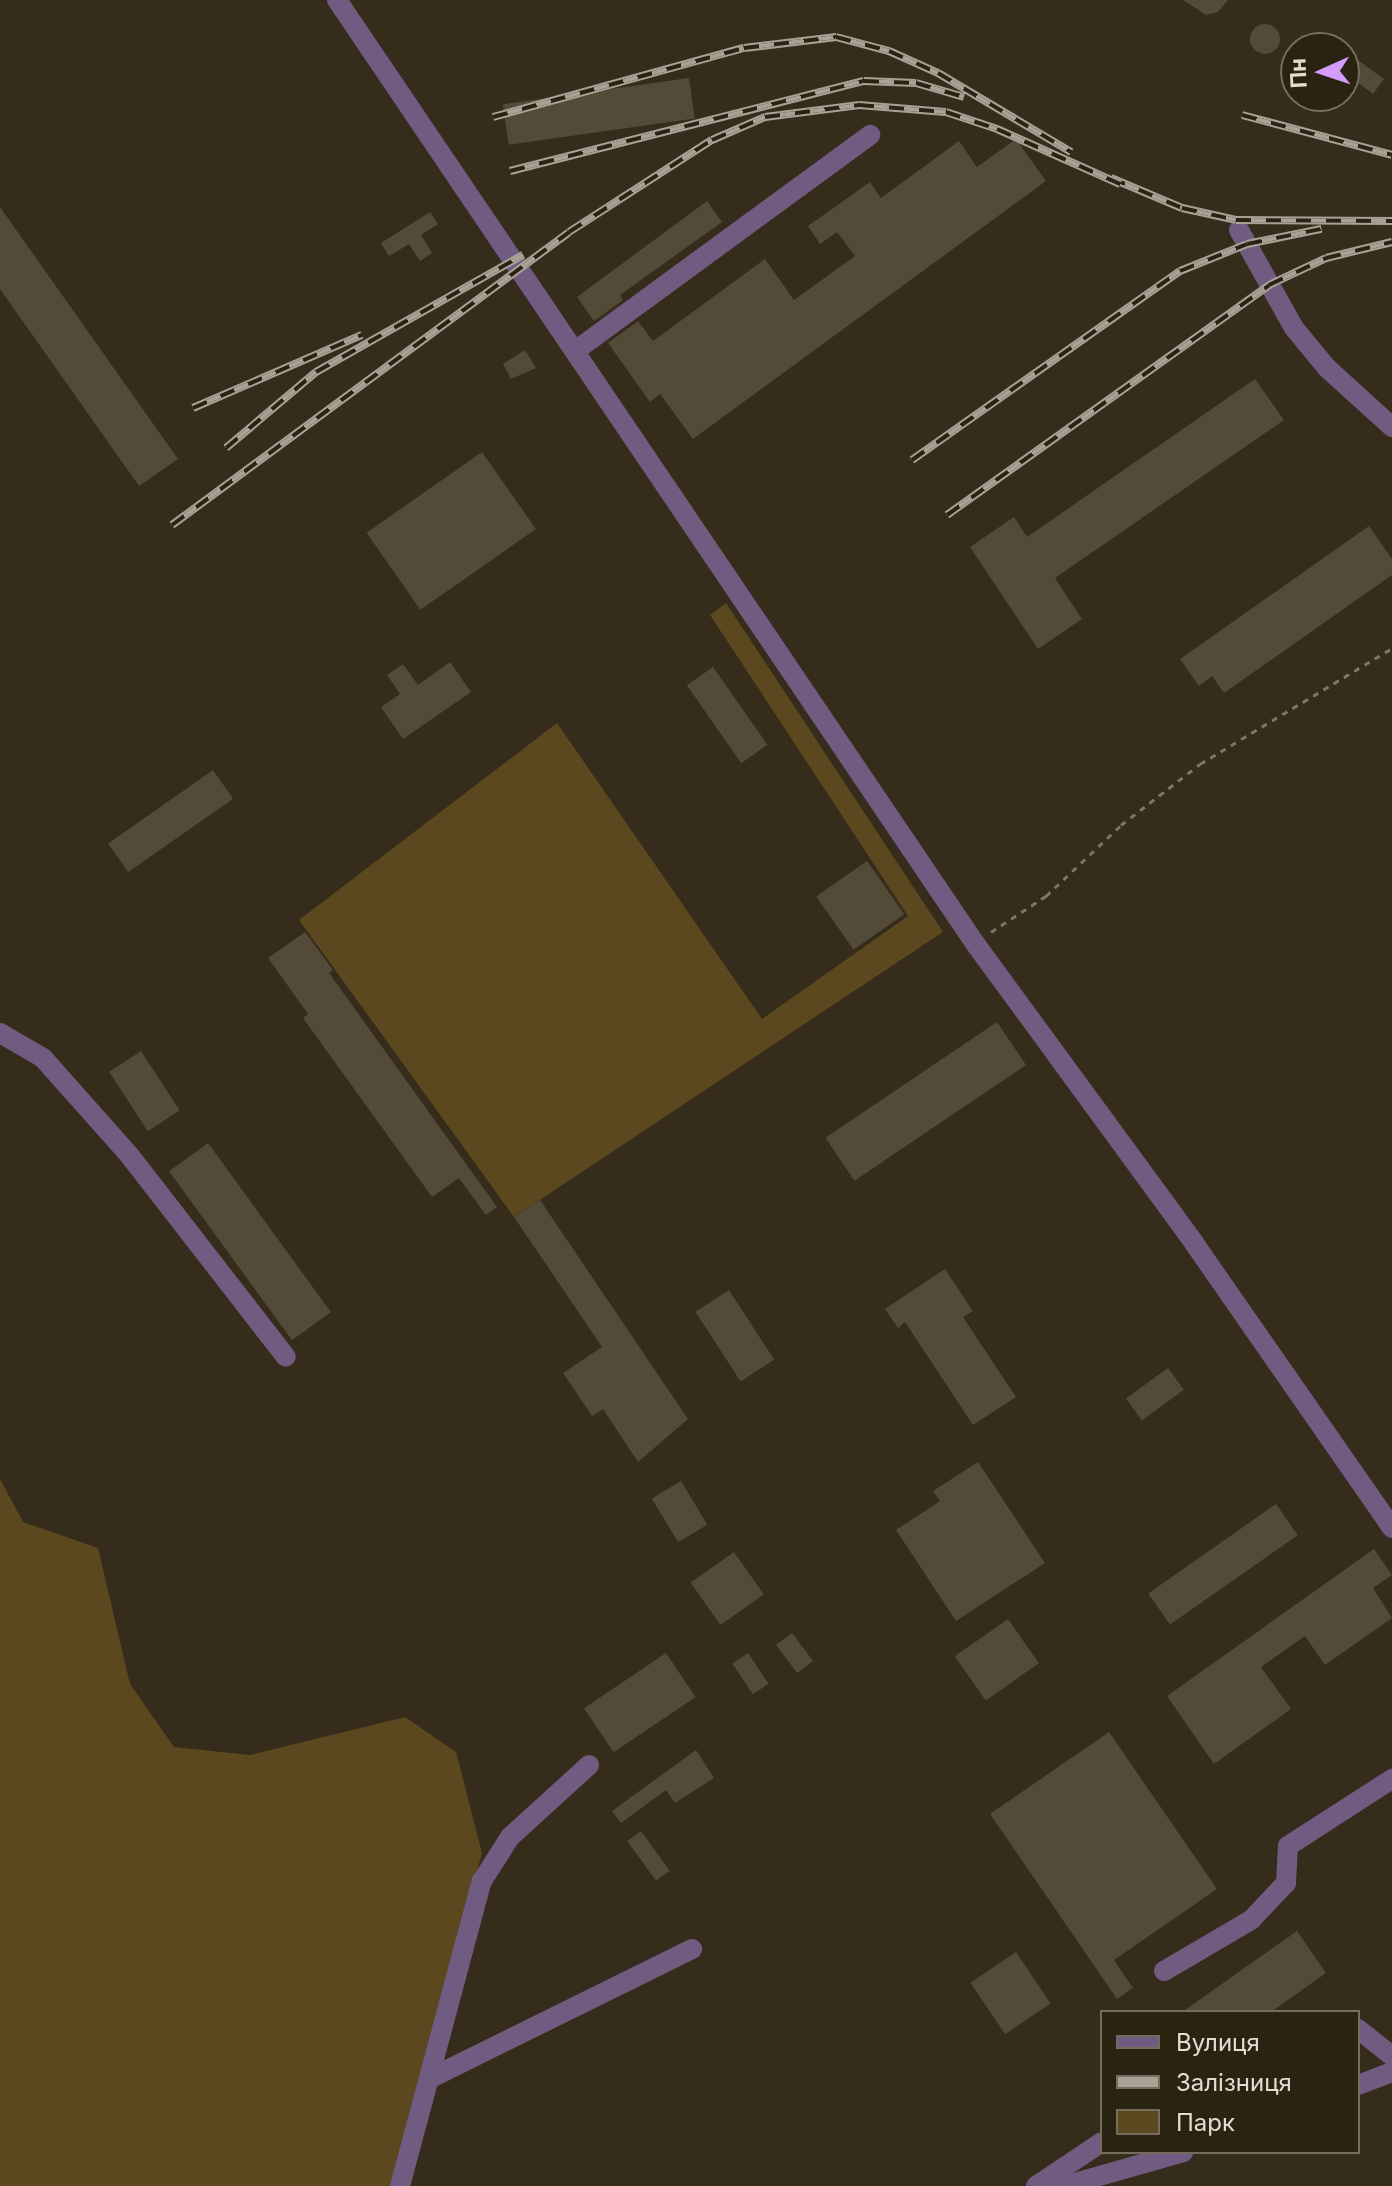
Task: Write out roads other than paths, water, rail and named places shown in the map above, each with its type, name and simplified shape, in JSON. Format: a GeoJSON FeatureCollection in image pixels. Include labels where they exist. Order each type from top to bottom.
{"type":"FeatureCollection","features":[{"type":"Feature","properties":{"kind":"street"},"geometry":{"type":"LineString","coordinates":[[337,0],[974,942],[1194,1243],[1392,1528]]}},
{"type":"Feature","properties":{"kind":"street"},"geometry":{"type":"LineString","coordinates":[[575,351],[870,135]]}},
{"type":"Feature","properties":{"kind":"street"},"geometry":{"type":"LineString","coordinates":[[1239,230],[1294,328],[1327,368],[1392,427]]}},
{"type":"Feature","properties":{"kind":"street"},"geometry":{"type":"LineString","coordinates":[[0,1033],[43,1058],[130,1156],[286,1357]]}},
{"type":"Feature","properties":{"kind":"street"},"geometry":{"type":"LineString","coordinates":[[400,2186],[433,2077],[482,1881],[510,1837],[589,1765]]}},
{"type":"Feature","properties":{"kind":"street"},"geometry":{"type":"LineString","coordinates":[[1164,1971],[1251,1920],[1286,1883],[1288,1846],[1392,1779]]}},
{"type":"Feature","properties":{"kind":"street"},"geometry":{"type":"LineString","coordinates":[[433,2077],[692,1949]]}},
{"type":"Feature","properties":{"kind":"street"},"geometry":{"type":"LineString","coordinates":[[1360,2031],[1392,2056]]}},
{"type":"Feature","properties":{"kind":"street"},"geometry":{"type":"LineString","coordinates":[[1360,2084],[1392,2072]]}},
{"type":"Feature","properties":{"kind":"street"},"geometry":{"type":"LineString","coordinates":[[1036,2186],[1100,2143]]}},
{"type":"Feature","properties":{"kind":"street"},"geometry":{"type":"LineString","coordinates":[[1064,2186],[1176,2154]]}},
{"type":"Feature","properties":{"kind":"railway"},"geometry":{"type":"LineString","coordinates":[[493,117],[744,48],[836,37],[889,51],[938,73],[1071,152]]}},
{"type":"Feature","properties":{"kind":"railway"},"geometry":{"type":"LineString","coordinates":[[510,171],[864,81],[916,83],[964,97]]}},
{"type":"Feature","properties":{"kind":"railway"},"geometry":{"type":"LineString","coordinates":[[172,525],[569,232],[712,140],[765,117],[859,105],[946,112],[997,129],[1120,184]]}},
{"type":"Feature","properties":{"kind":"railway"},"geometry":{"type":"LineString","coordinates":[[1242,115],[1392,155]]}},
{"type":"Feature","properties":{"kind":"railway"},"geometry":{"type":"LineString","coordinates":[[1111,178],[1182,208],[1236,220],[1392,221]]}},
{"type":"Feature","properties":{"kind":"railway"},"geometry":{"type":"LineString","coordinates":[[912,460],[1180,271],[1247,244],[1321,229]]}},
{"type":"Feature","properties":{"kind":"railway"},"geometry":{"type":"LineString","coordinates":[[947,515],[1269,285],[1326,258],[1392,242]]}},
{"type":"Feature","properties":{"kind":"railway"},"geometry":{"type":"LineString","coordinates":[[226,448],[316,372],[523,255]]}},
{"type":"Feature","properties":{"kind":"railway"},"geometry":{"type":"LineString","coordinates":[[193,408],[362,335]]}}]}
